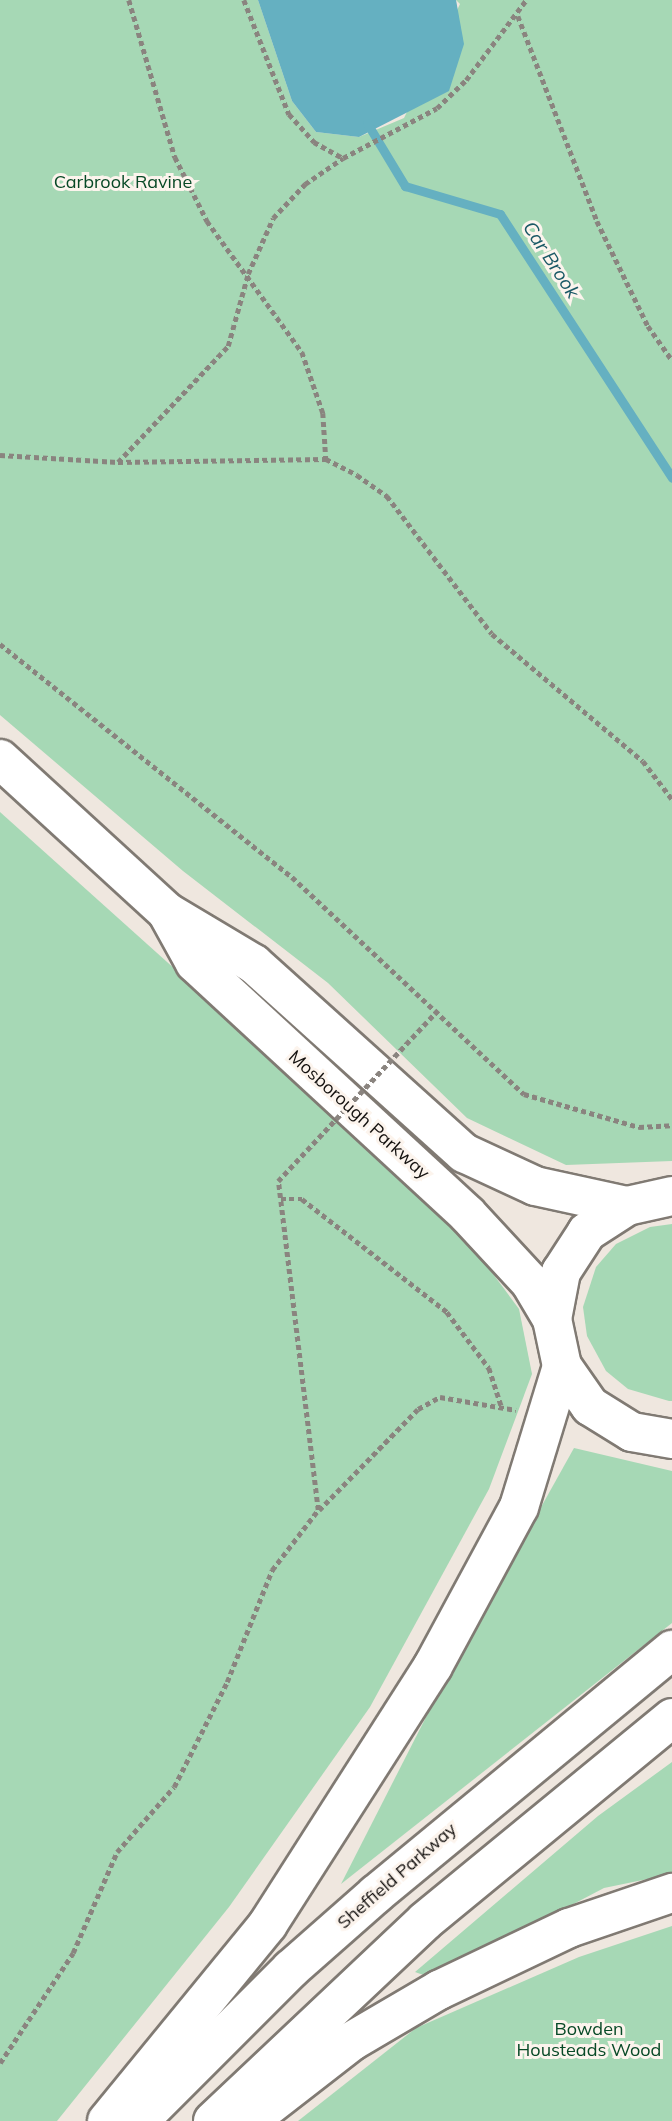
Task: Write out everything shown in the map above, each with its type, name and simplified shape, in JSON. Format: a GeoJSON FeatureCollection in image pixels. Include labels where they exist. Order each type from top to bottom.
{"type":"FeatureCollection","features":[{"type":"Feature","properties":{"kind":"highway","name":"Mosborough Parkway"},"geometry":{"type":"LineString","coordinates":[[0,759],[167,912],[254,964],[464,1153],[535,1186],[627,1206]]}},
{"type":"Feature","properties":{"kind":"highway","name":"Mosborough Parkway"},"geometry":{"type":"LineString","coordinates":[[167,912],[195,963],[467,1214],[530,1282],[552,1319]]}},
{"type":"Feature","properties":{"kind":"highway"},"geometry":{"type":"LineString","coordinates":[[672,1196],[627,1206],[587,1232],[572,1251],[554,1295],[552,1319],[562,1366],[582,1397],[610,1422],[632,1432],[672,1438]]}},
{"type":"Feature","properties":{"kind":"highway"},"geometry":{"type":"LineString","coordinates":[[107,2121],[268,1924],[405,1712],[514,1519],[562,1366]]}},
{"type":"Feature","properties":{"kind":"highway","name":"Sheffield Parkway"},"geometry":{"type":"LineString","coordinates":[[139,2121],[291,1969],[376,1894],[672,1650]]}},
{"type":"Feature","properties":{"kind":"highway"},"geometry":{"type":"LineString","coordinates":[[212,2121],[425,1921],[672,1718]]}},
{"type":"Feature","properties":{"kind":"highway"},"geometry":{"type":"LineString","coordinates":[[249,2121],[352,2041],[439,1990],[569,1928],[672,1893]]}},
{"type":"Feature","properties":{"kind":"path"},"geometry":{"type":"LineString","coordinates":[[129,0],[175,157],[207,221],[302,352],[323,413],[326,458]]}},
{"type":"Feature","properties":{"kind":"path"},"geometry":{"type":"LineString","coordinates":[[244,0],[289,114],[313,142],[343,158]]}},
{"type":"Feature","properties":{"kind":"path"},"geometry":{"type":"LineString","coordinates":[[118,462],[228,346],[248,274],[273,218],[304,184],[343,158],[437,108],[517,15],[526,0]]}},
{"type":"Feature","properties":{"kind":"path"},"geometry":{"type":"LineString","coordinates":[[517,15],[597,221],[648,326],[672,360]]}},
{"type":"Feature","properties":{"kind":"path"},"geometry":{"type":"LineString","coordinates":[[0,455],[118,462],[326,458],[387,496],[492,634],[643,761],[672,799]]}},
{"type":"Feature","properties":{"kind":"path"},"geometry":{"type":"LineString","coordinates":[[0,644],[292,877],[438,1010],[524,1094],[639,1127],[672,1125]]}},
{"type":"Feature","properties":{"kind":"path"},"geometry":{"type":"LineString","coordinates":[[318,1510],[278,1181],[438,1010]]}},
{"type":"Feature","properties":{"kind":"path"},"geometry":{"type":"LineString","coordinates":[[281,1199],[302,1199],[447,1312],[489,1368],[502,1408]]}},
{"type":"Feature","properties":{"kind":"path"},"geometry":{"type":"LineString","coordinates":[[0,2063],[73,1953],[117,1852],[174,1787],[227,1682],[272,1570],[318,1510],[418,1409],[440,1397],[547,1416]]}},
{"type":"Feature","properties":{"kind":"green space","name":"Carbrook Ravine"},"geometry":{"type":"Polygon","coordinates":[[[0,0],[258,0],[292,101],[316,132],[359,137],[404,118],[460,4],[456,0],[672,0],[672,1161],[566,1165],[467,1118],[328,983],[183,871],[0,715],[0,0]]]}},
{"type":"Feature","properties":{"kind":"green space"},"geometry":{"type":"Polygon","coordinates":[[[0,812],[450,1216],[519,1309],[532,1374],[489,1489],[370,1707],[229,1907],[57,2121],[0,2121],[0,812]]]}},
{"type":"Feature","properties":{"kind":"green space"},"geometry":{"type":"Polygon","coordinates":[[[672,1224],[672,1401],[669,1401],[628,1389],[606,1371],[587,1336],[583,1307],[596,1267],[616,1244],[650,1227],[672,1224]]]}},
{"type":"Feature","properties":{"kind":"green space"},"geometry":{"type":"Polygon","coordinates":[[[574,1448],[672,1471],[672,1623],[341,1884],[448,1674],[574,1448]]]}},
{"type":"Feature","properties":{"kind":"green space"},"geometry":{"type":"Polygon","coordinates":[[[672,1762],[672,1874],[604,1888],[432,1978],[415,1972],[598,1816],[672,1762]]]}},
{"type":"Feature","properties":{"kind":"green space","name":"Bowden Housteads Wood"},"geometry":{"type":"Polygon","coordinates":[[[672,1926],[672,2121],[298,2121],[416,2028],[579,1957],[672,1926]]]}},
{"type":"Feature","properties":{"kind":"water"},"geometry":{"type":"Polygon","coordinates":[[[258,0],[456,0],[464,44],[449,91],[359,137],[316,132],[292,101],[258,0]]]}},
{"type":"Feature","properties":{"kind":"waterway","name":"Car Brook"},"geometry":{"type":"LineString","coordinates":[[367,123],[405,186],[500,214],[672,478]]}}]}
